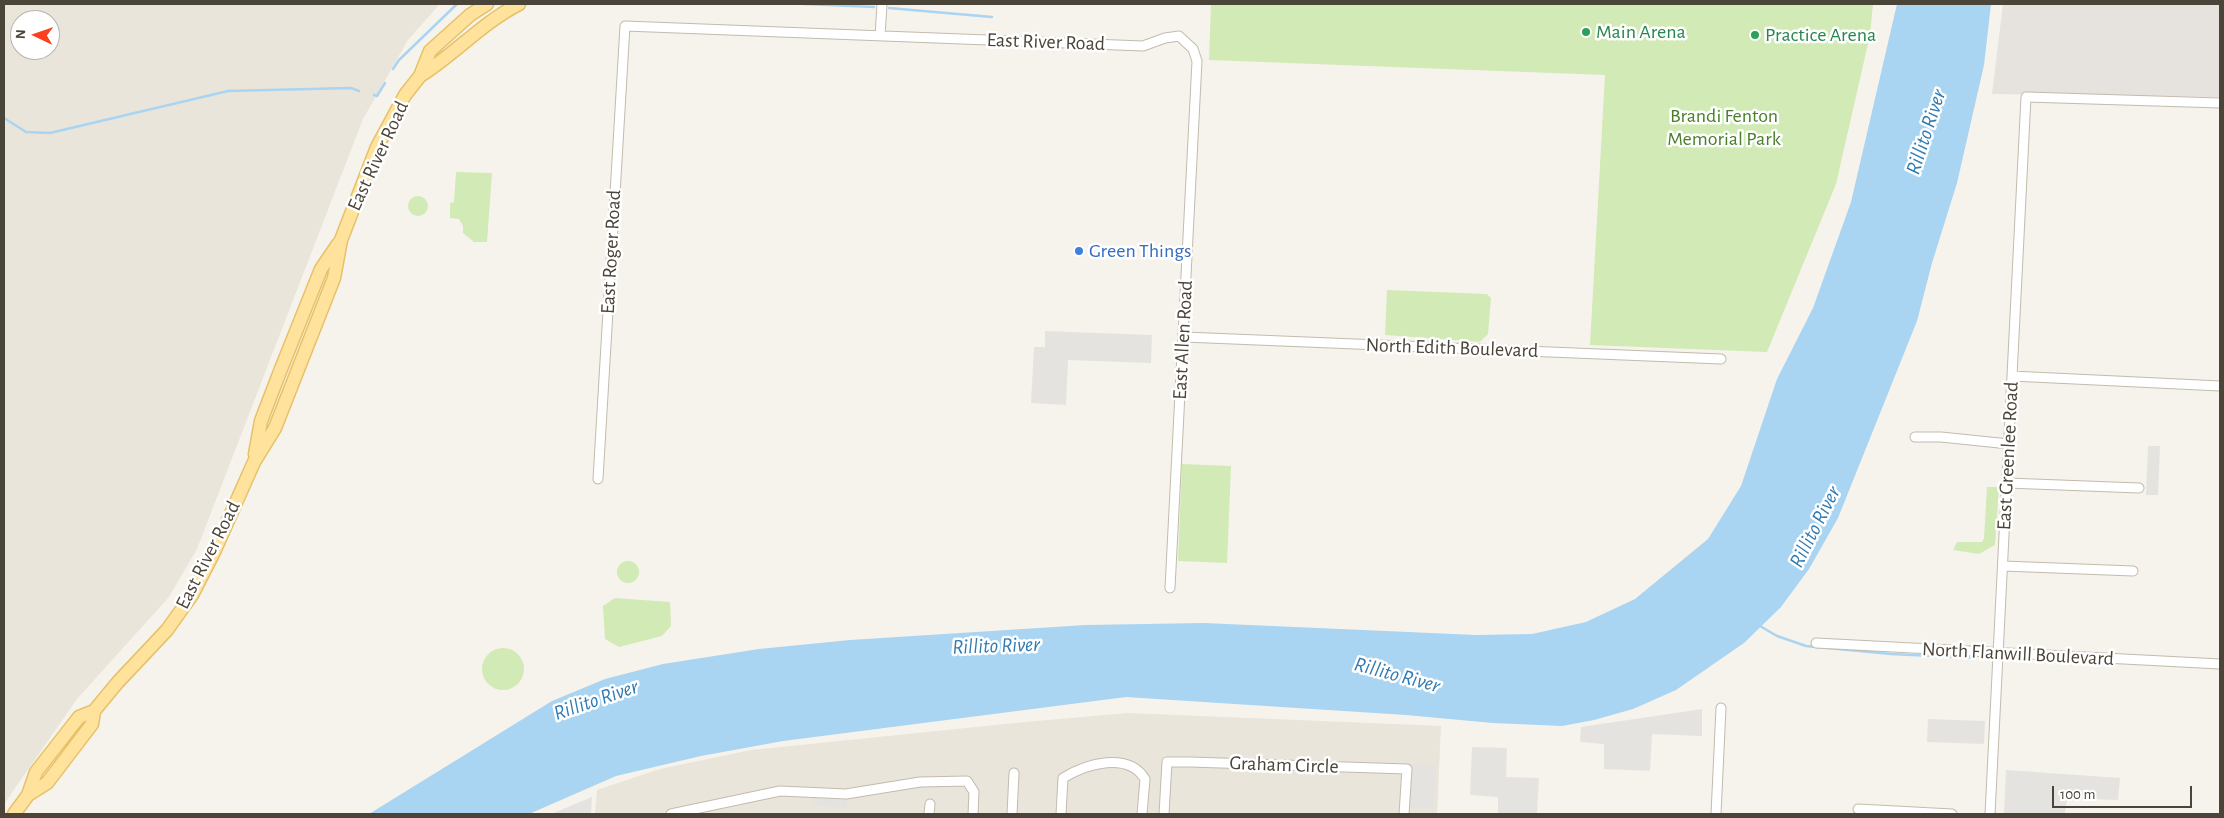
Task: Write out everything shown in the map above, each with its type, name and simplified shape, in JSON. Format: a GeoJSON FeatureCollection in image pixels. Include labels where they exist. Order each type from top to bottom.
{"type":"FeatureCollection","features":[{"type":"Feature","properties":{"kind":"main road","name":"East River Road"},"geometry":{"type":"LineString","coordinates":[[14,814],[28,795],[47,783],[92,724],[94,711],[118,682],[167,630],[192,595],[214,552],[254,462],[261,421],[275,384],[321,270],[341,240],[377,147],[405,95],[420,76],[430,51],[463,21],[487,4]]}},
{"type":"Feature","properties":{"kind":"main road","name":"East River Road"},"geometry":{"type":"LineString","coordinates":[[420,76],[442,62],[492,20],[519,4]]}},
{"type":"Feature","properties":{"kind":"street"},"geometry":{"type":"LineString","coordinates":[[880,36],[882,4]]}},
{"type":"Feature","properties":{"kind":"street","name":"East River Road"},"geometry":{"type":"LineString","coordinates":[[625,26],[1143,46],[1165,38],[1179,36],[1193,49],[1197,61]]}},
{"type":"Feature","properties":{"kind":"street","name":"East Roger Road"},"geometry":{"type":"LineString","coordinates":[[598,479],[625,26]]}},
{"type":"Feature","properties":{"kind":"street","name":"East Allen Road"},"geometry":{"type":"LineString","coordinates":[[1170,588],[1197,61]]}},
{"type":"Feature","properties":{"kind":"street","name":"East Greenlee Road"},"geometry":{"type":"LineString","coordinates":[[1990,814],[2026,97],[2220,103]]}},
{"type":"Feature","properties":{"kind":"street","name":"North Edith Boulevard"},"geometry":{"type":"LineString","coordinates":[[1184,337],[1721,359]]}},
{"type":"Feature","properties":{"kind":"street"},"geometry":{"type":"LineString","coordinates":[[2012,376],[2220,386]]}},
{"type":"Feature","properties":{"kind":"street"},"geometry":{"type":"LineString","coordinates":[[1915,438],[1940,437],[2009,444]]}},
{"type":"Feature","properties":{"kind":"street"},"geometry":{"type":"LineString","coordinates":[[2007,483],[2139,488]]}},
{"type":"Feature","properties":{"kind":"street"},"geometry":{"type":"LineString","coordinates":[[2003,566],[2133,571]]}},
{"type":"Feature","properties":{"kind":"street","name":"North Flanwill Boulevard"},"geometry":{"type":"LineString","coordinates":[[1816,643],[1998,654],[2220,664]]}},
{"type":"Feature","properties":{"kind":"street"},"geometry":{"type":"LineString","coordinates":[[1716,814],[1721,708]]}},
{"type":"Feature","properties":{"kind":"street","name":"Graham Circle"},"geometry":{"type":"LineString","coordinates":[[1164,814],[1167,762],[1190,762],[1407,769],[1404,814]]}},
{"type":"Feature","properties":{"kind":"street"},"geometry":{"type":"LineString","coordinates":[[1061,814],[1063,778],[1077,770],[1092,766],[1126,763],[1137,768],[1145,779],[1142,814]]}},
{"type":"Feature","properties":{"kind":"street"},"geometry":{"type":"LineString","coordinates":[[1012,814],[1014,773]]}},
{"type":"Feature","properties":{"kind":"street"},"geometry":{"type":"LineString","coordinates":[[672,814],[786,790],[846,794],[920,782],[944,781],[967,781],[974,792],[973,814]]}},
{"type":"Feature","properties":{"kind":"street"},"geometry":{"type":"LineString","coordinates":[[929,814],[930,804]]}},
{"type":"Feature","properties":{"kind":"street"},"geometry":{"type":"LineString","coordinates":[[1858,809],[1952,814]]}},
{"type":"Feature","properties":{"kind":"shaded area"},"geometry":{"type":"Polygon","coordinates":[[[4,4],[440,4],[408,40],[363,119],[197,549],[169,597],[77,699],[4,804],[4,4]]]}},
{"type":"Feature","properties":{"kind":"shaded area"},"geometry":{"type":"Polygon","coordinates":[[[2003,4],[2220,4],[2220,97],[1992,94],[2003,4]]]}},
{"type":"Feature","properties":{"kind":"shaded area"},"geometry":{"type":"Polygon","coordinates":[[[1045,331],[1152,335],[1151,363],[1068,360],[1066,405],[1031,403],[1034,347],[1045,347],[1045,331]]]}},
{"type":"Feature","properties":{"kind":"shaded area"},"geometry":{"type":"Polygon","coordinates":[[[2148,446],[2160,446],[2158,495],[2146,495],[2148,446]]]}},
{"type":"Feature","properties":{"kind":"shaded area"},"geometry":{"type":"Polygon","coordinates":[[[1702,709],[1702,736],[1652,734],[1650,771],[1604,769],[1604,744],[1580,742],[1581,727],[1702,709]]]}},
{"type":"Feature","properties":{"kind":"shaded area"},"geometry":{"type":"Polygon","coordinates":[[[1128,713],[1441,726],[1437,814],[595,814],[597,790],[660,769],[751,750],[1128,713]]]}},
{"type":"Feature","properties":{"kind":"shaded area"},"geometry":{"type":"Polygon","coordinates":[[[1928,719],[1985,721],[1984,744],[1927,742],[1928,719]]]}},
{"type":"Feature","properties":{"kind":"shaded area"},"geometry":{"type":"Polygon","coordinates":[[[1472,747],[1507,748],[1506,777],[1539,778],[1537,813],[1498,814],[1498,797],[1470,795],[1472,747]]]}},
{"type":"Feature","properties":{"kind":"shaded area"},"geometry":{"type":"Polygon","coordinates":[[[1411,764],[1436,765],[1433,809],[1409,808],[1411,764]]]}},
{"type":"Feature","properties":{"kind":"shaded area"},"geometry":{"type":"Polygon","coordinates":[[[2006,770],[2120,778],[2118,800],[2067,798],[2065,814],[2004,814],[2006,770]]]}},
{"type":"Feature","properties":{"kind":"shaded area"},"geometry":{"type":"Polygon","coordinates":[[[592,797],[591,814],[551,814],[592,797]]]}},
{"type":"Feature","properties":{"kind":"shaded area"},"geometry":{"type":"Polygon","coordinates":[[[813,798],[847,800],[847,808],[813,806],[813,798]]]}},
{"type":"Feature","properties":{"kind":"green space","name":"Brandi Fenton Memorial Park"},"geometry":{"type":"Polygon","coordinates":[[[1211,4],[1873,4],[1870,35],[1836,184],[1767,352],[1590,345],[1605,75],[1209,60],[1211,4]]]}},
{"type":"Feature","properties":{"kind":"green space"},"geometry":{"type":"Polygon","coordinates":[[[456,172],[492,173],[487,242],[474,242],[463,233],[463,226],[459,219],[450,218],[450,203],[454,202],[456,172]]]}},
{"type":"Feature","properties":{"kind":"green space"},"geometry":{"type":"Polygon","coordinates":[[[418,196],[425,199],[428,206],[425,213],[418,216],[411,213],[408,206],[411,199],[418,196]]]}},
{"type":"Feature","properties":{"kind":"green space"},"geometry":{"type":"Polygon","coordinates":[[[1387,290],[1487,294],[1491,298],[1488,334],[1480,342],[1385,335],[1387,290]]]}},
{"type":"Feature","properties":{"kind":"green space"},"geometry":{"type":"Polygon","coordinates":[[[1182,464],[1231,466],[1227,563],[1178,561],[1182,464]]]}},
{"type":"Feature","properties":{"kind":"green space"},"geometry":{"type":"Polygon","coordinates":[[[1987,487],[1999,487],[1995,545],[1979,554],[1953,550],[1957,542],[1982,542],[1984,538],[1987,487]]]}},
{"type":"Feature","properties":{"kind":"green space"},"geometry":{"type":"Polygon","coordinates":[[[628,561],[636,564],[639,572],[636,580],[628,583],[620,580],[617,572],[620,564],[628,561]]]}},
{"type":"Feature","properties":{"kind":"green space"},"geometry":{"type":"Polygon","coordinates":[[[615,598],[670,602],[671,626],[662,636],[619,647],[605,639],[603,606],[615,598]]]}},
{"type":"Feature","properties":{"kind":"green space"},"geometry":{"type":"Polygon","coordinates":[[[507,648],[515,651],[521,657],[524,669],[521,681],[515,687],[499,690],[491,687],[485,681],[482,665],[485,657],[491,651],[507,648]]]}},
{"type":"Feature","properties":{"kind":"water","name":"Rillito River"},"geometry":{"type":"Polygon","coordinates":[[[1897,4],[1991,4],[1984,65],[1957,183],[1932,263],[1917,321],[1838,518],[1809,569],[1781,607],[1744,643],[1676,690],[1633,709],[1594,720],[1562,726],[1493,723],[1406,715],[1126,697],[783,741],[701,756],[616,776],[529,814],[369,814],[552,701],[605,679],[663,664],[759,649],[850,640],[1086,625],[1204,623],[1476,635],[1532,634],[1586,622],[1635,599],[1708,539],[1741,486],[1777,379],[1813,308],[1851,202],[1897,4]]]}},
{"type":"Feature","properties":{"kind":"waterway"},"geometry":{"type":"LineString","coordinates":[[393,69],[399,60],[457,4]]}},
{"type":"Feature","properties":{"kind":"waterway"},"geometry":{"type":"LineString","coordinates":[[804,4],[874,7]]}},
{"type":"Feature","properties":{"kind":"waterway"},"geometry":{"type":"LineString","coordinates":[[889,8],[992,17]]}},
{"type":"Feature","properties":{"kind":"waterway"},"geometry":{"type":"LineString","coordinates":[[374,95],[377,96],[385,83]]}},
{"type":"Feature","properties":{"kind":"waterway"},"geometry":{"type":"LineString","coordinates":[[4,118],[26,132],[50,133],[228,91],[351,88],[359,91]]}},
{"type":"Feature","properties":{"kind":"waterway"},"geometry":{"type":"LineString","coordinates":[[1760,626],[1777,636],[1806,646],[1891,654],[1976,658]]}},
{"type":"Feature","properties":{"kind":"place","name":"Main Arena"},"geometry":{"type":"Point","coordinates":[1586,32]}},
{"type":"Feature","properties":{"kind":"place","name":"Practice Arena"},"geometry":{"type":"Point","coordinates":[1755,35]}},
{"type":"Feature","properties":{"kind":"place","name":"Green Things"},"geometry":{"type":"Point","coordinates":[1079,251]}}]}
